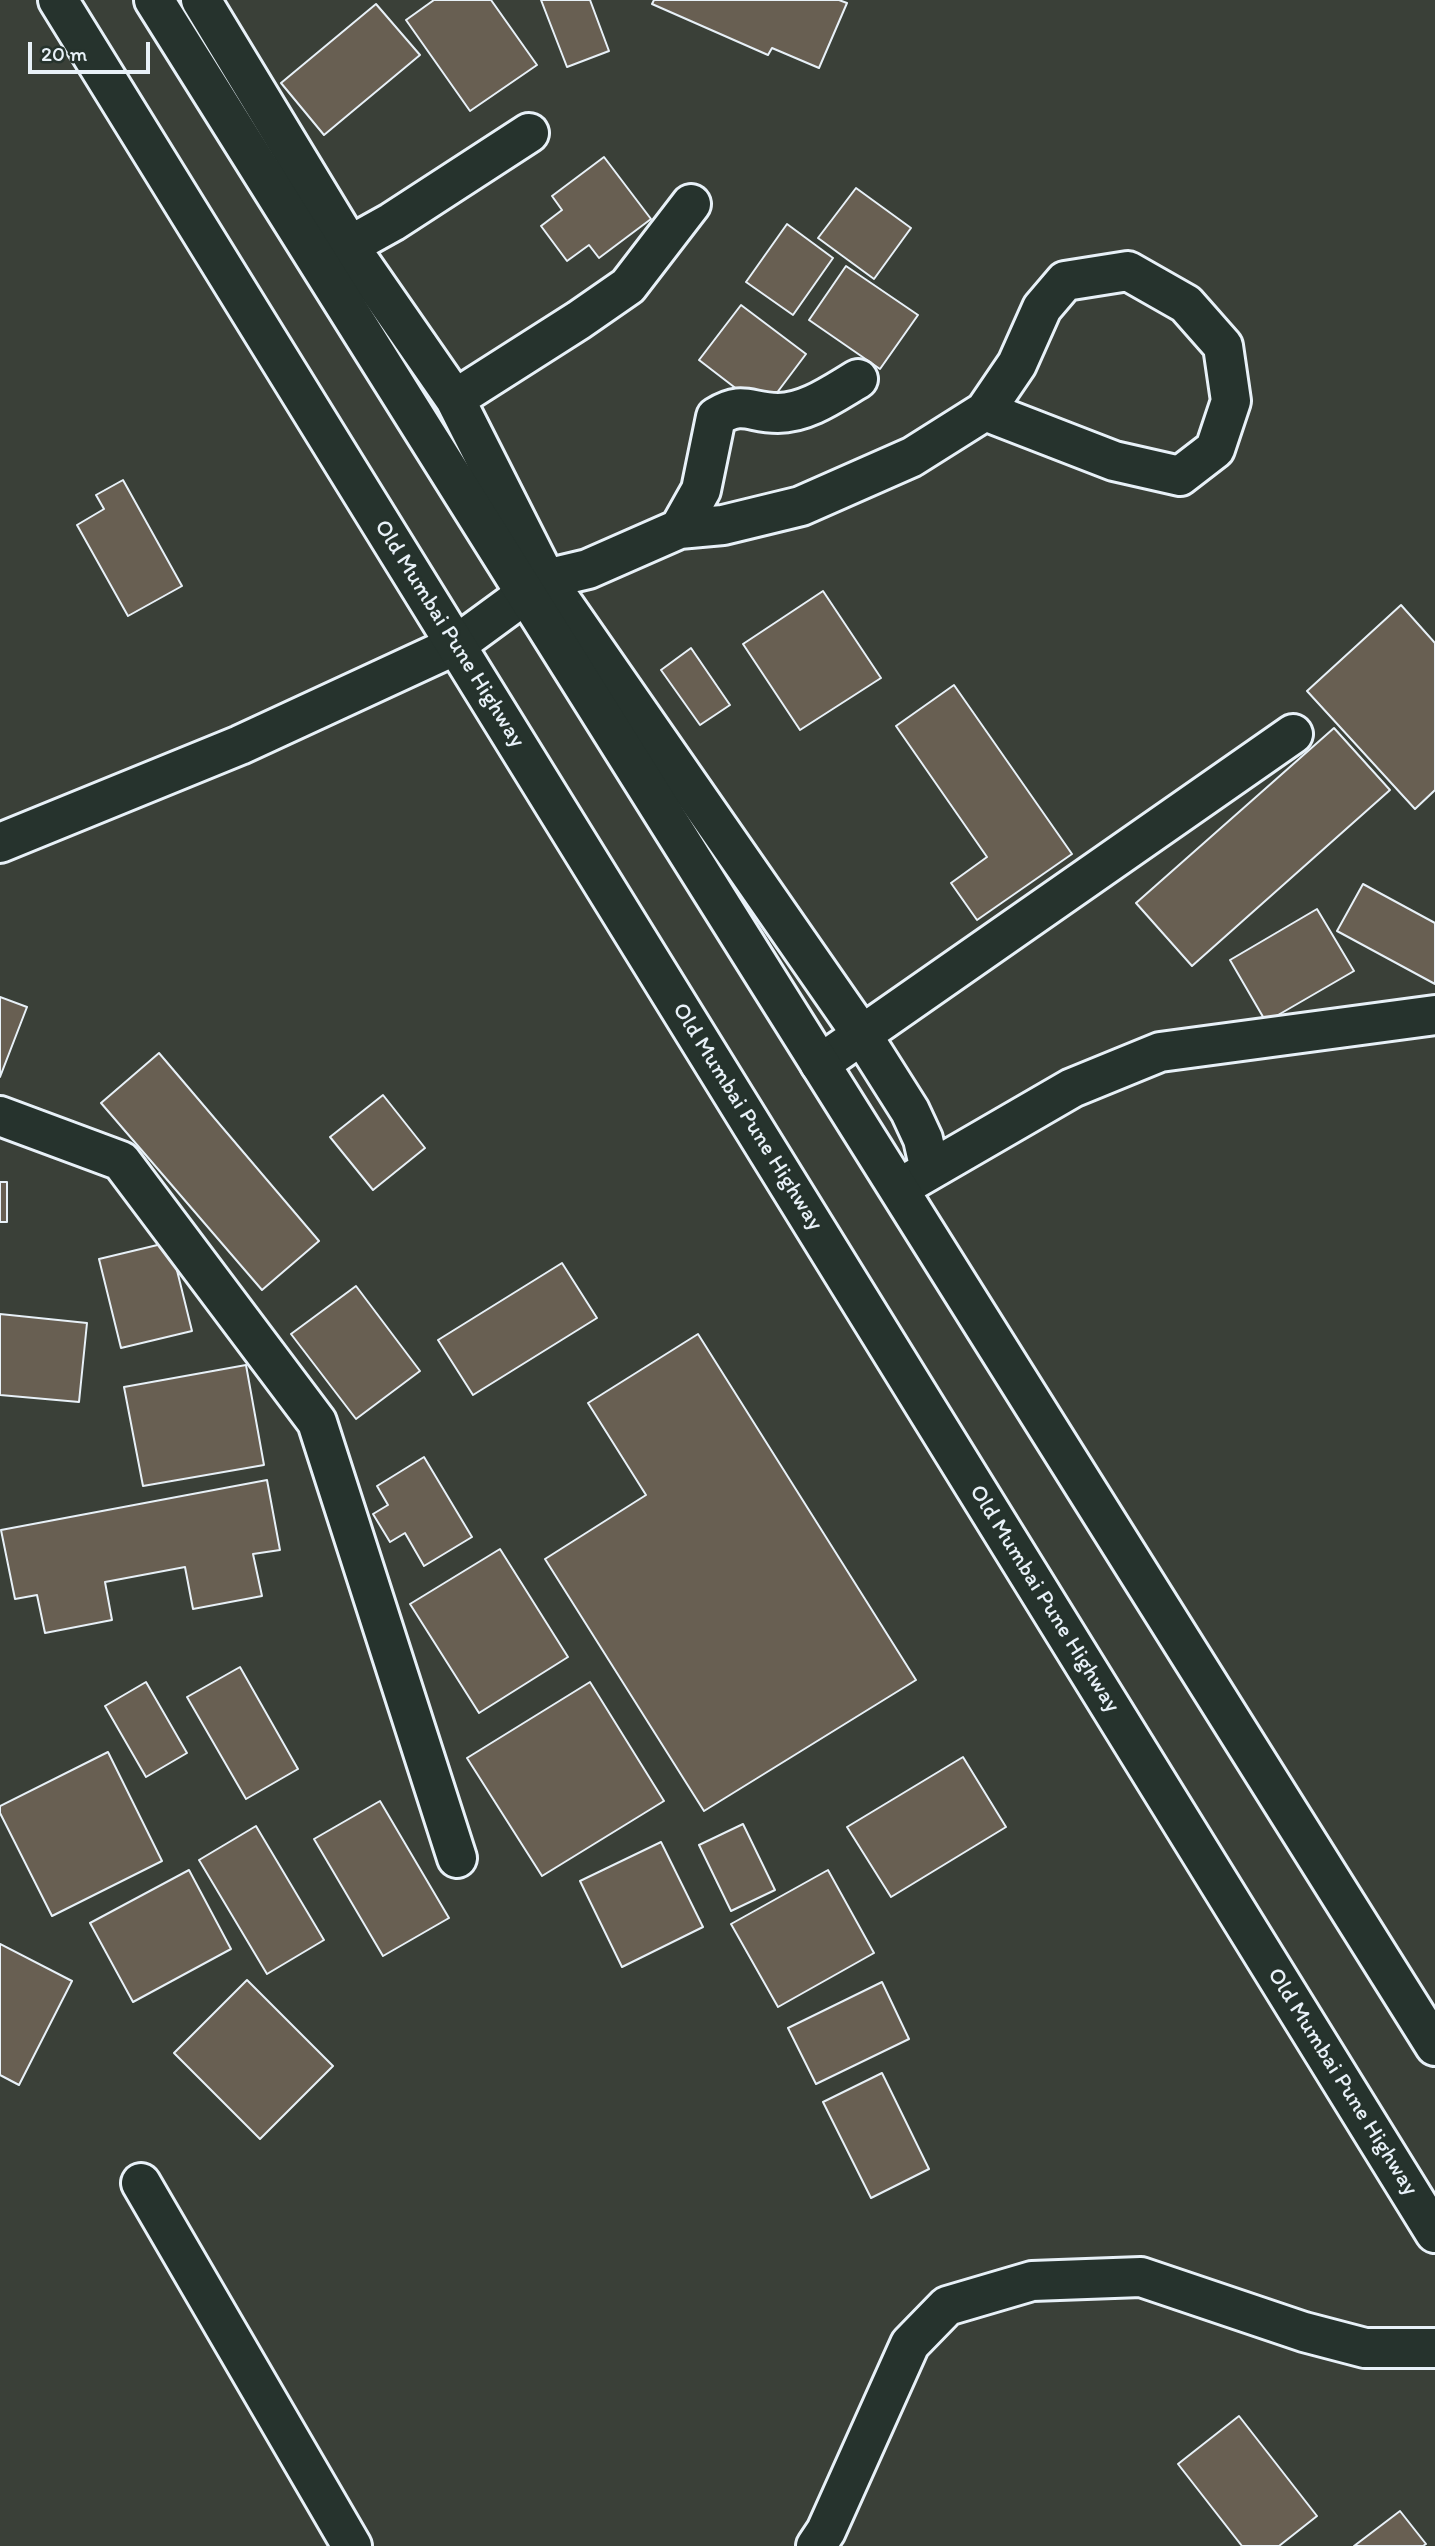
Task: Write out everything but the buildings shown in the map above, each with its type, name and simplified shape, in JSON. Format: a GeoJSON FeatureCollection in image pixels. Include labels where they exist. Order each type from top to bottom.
{"type":"FeatureCollection","features":[{"type":"Feature","properties":{"kind":"main road","name":"Old Mumbai Pune Highway"},"geometry":{"type":"LineString","coordinates":[[58,0],[1435,2233]]}},
{"type":"Feature","properties":{"kind":"main road"},"geometry":{"type":"LineString","coordinates":[[154,0],[335,255],[455,399],[536,587],[862,1035],[910,1111],[923,1139],[930,1170]]}},
{"type":"Feature","properties":{"kind":"main road"},"geometry":{"type":"LineString","coordinates":[[201,0],[335,255],[820,1064],[1435,2046]]}},
{"type":"Feature","properties":{"kind":"main road"},"geometry":{"type":"LineString","coordinates":[[335,255],[529,133]]}},
{"type":"Feature","properties":{"kind":"main road"},"geometry":{"type":"LineString","coordinates":[[455,399],[628,286],[691,204]]}},
{"type":"Feature","properties":{"kind":"main road"},"geometry":{"type":"LineString","coordinates":[[0,843],[240,745],[456,645],[536,587],[588,569],[679,529],[723,525],[801,506],[912,457],[985,411],[1017,364],[1042,308],[1065,281],[1128,271],[1186,304],[1223,346],[1231,401],[1215,449],[1180,476],[1114,461],[985,411]]}},
{"type":"Feature","properties":{"kind":"main road"},"geometry":{"type":"LineString","coordinates":[[679,529],[701,490],[716,417],[732,407],[780,414],[818,403],[858,379]]}},
{"type":"Feature","properties":{"kind":"main road"},"geometry":{"type":"LineString","coordinates":[[820,1064],[1293,734]]}},
{"type":"Feature","properties":{"kind":"main road"},"geometry":{"type":"LineString","coordinates":[[898,1189],[1072,1088],[1160,1052],[1435,1015]]}},
{"type":"Feature","properties":{"kind":"main road"},"geometry":{"type":"LineString","coordinates":[[0,1116],[121,1161],[317,1422],[457,1858]]}},
{"type":"Feature","properties":{"kind":"main road"},"geometry":{"type":"LineString","coordinates":[[141,2183],[352,2546]]}},
{"type":"Feature","properties":{"kind":"main road"},"geometry":{"type":"LineString","coordinates":[[816,2546],[826,2531],[910,2344],[947,2306],[1032,2281],[1141,2277],[1304,2332],[1365,2348],[1435,2347]]}}]}
